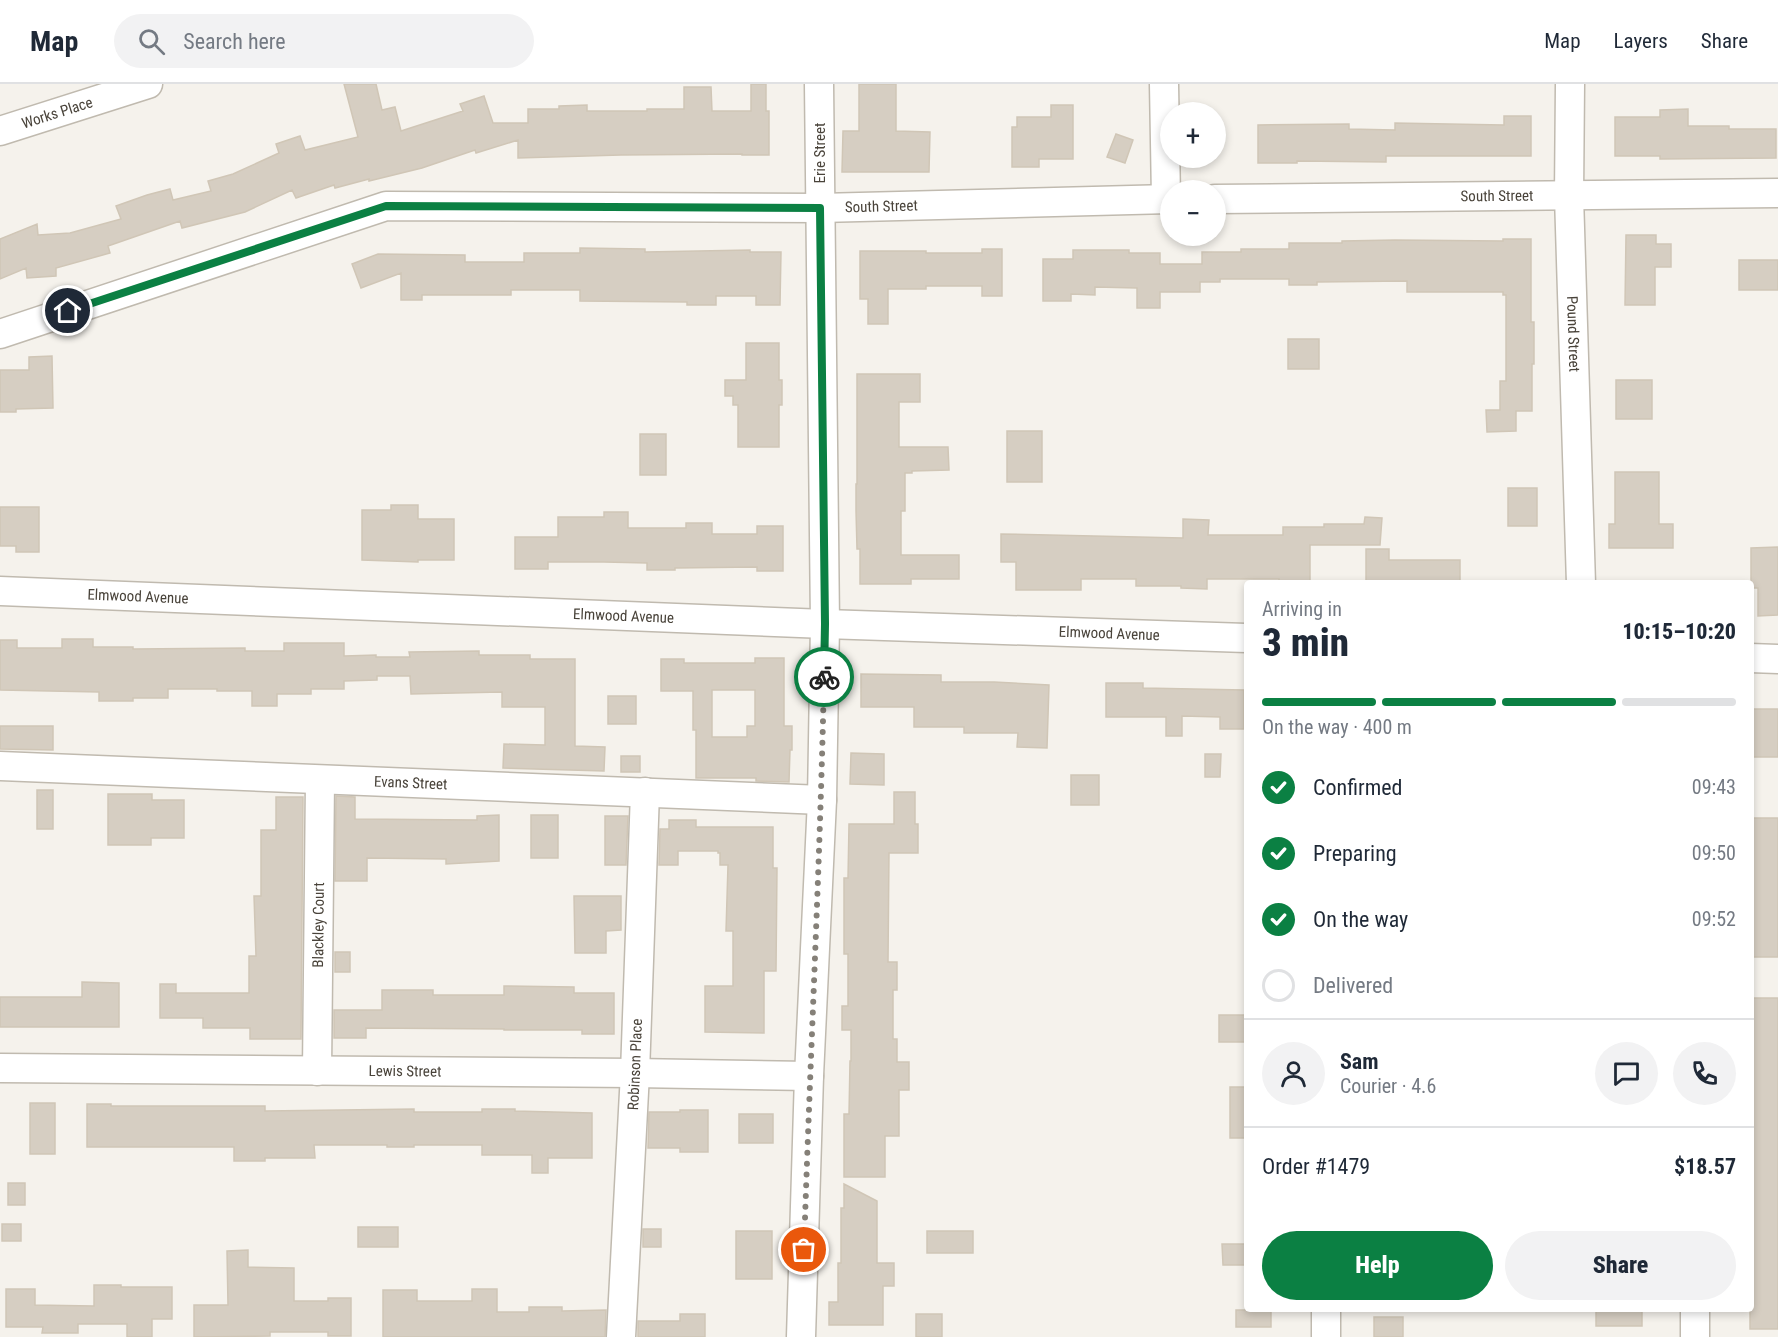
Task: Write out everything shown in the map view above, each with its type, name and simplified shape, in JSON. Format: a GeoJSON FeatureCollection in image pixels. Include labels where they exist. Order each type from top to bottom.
{"type":"FeatureCollection","features":[{"type":"Feature","properties":{"kind":"street","name":"Works Place"},"geometry":{"type":"LineString","coordinates":[[0,131],[148,84]]}},
{"type":"Feature","properties":{"kind":"street","name":"Erie Street"},"geometry":{"type":"LineString","coordinates":[[801,1337],[809,1076],[822,800],[825,624],[819,84]]}},
{"type":"Feature","properties":{"kind":"street"},"geometry":{"type":"LineString","coordinates":[[1164,84],[1167,180]]}},
{"type":"Feature","properties":{"kind":"street","name":"Pound Street"},"geometry":{"type":"LineString","coordinates":[[1570,84],[1569,196],[1581,580]]}},
{"type":"Feature","properties":{"kind":"street","name":"South Street"},"geometry":{"type":"LineString","coordinates":[[1226,199],[1778,193]]}},
{"type":"Feature","properties":{"kind":"street","name":"South Street"},"geometry":{"type":"LineString","coordinates":[[0,334],[386,206],[820,208],[1160,199]]}},
{"type":"Feature","properties":{"kind":"street","name":"Elmwood Avenue"},"geometry":{"type":"LineString","coordinates":[[0,591],[825,624],[1244,638]]}},
{"type":"Feature","properties":{"kind":"street"},"geometry":{"type":"LineString","coordinates":[[1754,658],[1778,659]]}},
{"type":"Feature","properties":{"kind":"street","name":"Evans Street"},"geometry":{"type":"LineString","coordinates":[[0,766],[822,800]]}},
{"type":"Feature","properties":{"kind":"street","name":"Blackley Court"},"geometry":{"type":"LineString","coordinates":[[317,1071],[320,780]]}},
{"type":"Feature","properties":{"kind":"street","name":"Robinson Place"},"geometry":{"type":"LineString","coordinates":[[621,1337],[635,1073],[645,792]]}},
{"type":"Feature","properties":{"kind":"street","name":"Lewis Street"},"geometry":{"type":"LineString","coordinates":[[0,1068],[809,1076]]}},
{"type":"Feature","properties":{"kind":"street"},"geometry":{"type":"LineString","coordinates":[[1326,1312],[1326,1337]]}},
{"type":"Feature","properties":{"kind":"street"},"geometry":{"type":"LineString","coordinates":[[1695,1312],[1695,1337]]}},
{"type":"Feature","properties":{"kind":"building"},"geometry":{"type":"Polygon","coordinates":[[[344,84],[376,84],[382,110],[395,107],[401,131],[463,111],[460,104],[484,96],[493,123],[528,123],[528,109],[559,109],[559,106],[587,105],[587,111],[684,109],[684,87],[711,87],[712,111],[751,111],[751,84],[766,84],[766,111],[769,111],[769,155],[518,158],[518,140],[369,181],[369,179],[335,188],[334,185],[296,198],[292,190],[245,212],[182,228],[180,221],[108,246],[110,253],[56,268],[56,276],[27,278],[26,268],[0,279],[0,239],[37,224],[38,235],[70,233],[121,219],[116,206],[147,195],[170,189],[173,200],[211,191],[208,181],[233,174],[279,153],[276,144],[300,136],[305,150],[358,137],[344,84]]]}},
{"type":"Feature","properties":{"kind":"building"},"geometry":{"type":"Polygon","coordinates":[[[859,84],[896,84],[896,131],[930,132],[929,172],[842,172],[843,131],[859,131],[859,84]]]}},
{"type":"Feature","properties":{"kind":"building"},"geometry":{"type":"Polygon","coordinates":[[[1051,105],[1073,105],[1073,159],[1039,159],[1039,167],[1012,167],[1012,127],[1017,127],[1017,117],[1051,117],[1051,105]]]}},
{"type":"Feature","properties":{"kind":"building"},"geometry":{"type":"Polygon","coordinates":[[[1688,109],[1688,126],[1776,129],[1776,158],[1660,159],[1660,156],[1615,156],[1615,117],[1660,117],[1660,110],[1688,109]]]}},
{"type":"Feature","properties":{"kind":"building"},"geometry":{"type":"Polygon","coordinates":[[[1504,116],[1531,116],[1531,156],[1386,156],[1386,162],[1258,163],[1258,125],[1349,124],[1349,129],[1395,130],[1395,123],[1504,125],[1504,116]]]}},
{"type":"Feature","properties":{"kind":"building"},"geometry":{"type":"Polygon","coordinates":[[[1116,134],[1133,140],[1125,163],[1107,157],[1116,134]]]}},
{"type":"Feature","properties":{"kind":"building"},"geometry":{"type":"Polygon","coordinates":[[[1626,235],[1656,235],[1656,244],[1671,244],[1671,267],[1655,267],[1655,305],[1625,305],[1626,235]]]}},
{"type":"Feature","properties":{"kind":"building"},"geometry":{"type":"Polygon","coordinates":[[[1503,239],[1531,239],[1531,322],[1534,322],[1532,411],[1516,411],[1516,431],[1487,432],[1486,410],[1500,410],[1500,381],[1506,381],[1506,295],[1503,295],[1503,292],[1407,292],[1407,281],[1317,282],[1317,285],[1289,285],[1289,279],[1220,279],[1220,282],[1200,282],[1200,292],[1160,292],[1160,308],[1137,308],[1137,288],[1095,287],[1095,295],[1071,294],[1071,301],[1043,301],[1043,259],[1073,259],[1073,250],[1129,250],[1129,253],[1160,253],[1160,264],[1202,264],[1202,252],[1289,249],[1289,243],[1395,240],[1503,241],[1503,239]]]}},
{"type":"Feature","properties":{"kind":"building"},"geometry":{"type":"Polygon","coordinates":[[[580,248],[645,249],[645,252],[750,250],[750,252],[781,252],[780,305],[756,305],[756,296],[716,296],[716,305],[687,305],[687,302],[580,301],[580,290],[511,290],[511,295],[422,295],[422,300],[401,300],[401,273],[361,288],[352,264],[378,254],[465,255],[465,262],[524,262],[524,253],[580,253],[580,248]]]}},
{"type":"Feature","properties":{"kind":"building"},"geometry":{"type":"Polygon","coordinates":[[[982,249],[1002,249],[1002,296],[982,296],[982,286],[888,289],[888,324],[868,324],[868,299],[860,299],[860,251],[982,253],[982,249]]]}},
{"type":"Feature","properties":{"kind":"building"},"geometry":{"type":"Polygon","coordinates":[[[1739,260],[1778,260],[1778,290],[1739,290],[1739,260]]]}},
{"type":"Feature","properties":{"kind":"building"},"geometry":{"type":"Polygon","coordinates":[[[1288,339],[1319,339],[1319,369],[1288,369],[1288,339]]]}},
{"type":"Feature","properties":{"kind":"building"},"geometry":{"type":"Polygon","coordinates":[[[746,343],[779,343],[782,405],[779,405],[779,447],[738,447],[738,405],[733,405],[733,396],[725,396],[725,380],[746,380],[746,343]]]}},
{"type":"Feature","properties":{"kind":"building"},"geometry":{"type":"Polygon","coordinates":[[[52,356],[53,408],[0,412],[0,370],[29,370],[29,357],[52,356]]]}},
{"type":"Feature","properties":{"kind":"building"},"geometry":{"type":"Polygon","coordinates":[[[857,374],[920,374],[920,402],[899,402],[899,447],[948,447],[949,470],[905,473],[905,511],[901,511],[901,555],[959,555],[959,579],[911,579],[911,584],[860,584],[860,549],[857,549],[856,511],[857,374]]]}},
{"type":"Feature","properties":{"kind":"building"},"geometry":{"type":"Polygon","coordinates":[[[1616,380],[1652,380],[1652,419],[1616,419],[1616,380]]]}},
{"type":"Feature","properties":{"kind":"building"},"geometry":{"type":"Polygon","coordinates":[[[1007,431],[1042,431],[1042,482],[1007,482],[1007,431]]]}},
{"type":"Feature","properties":{"kind":"building"},"geometry":{"type":"Polygon","coordinates":[[[640,434],[666,434],[666,475],[640,475],[640,434]]]}},
{"type":"Feature","properties":{"kind":"building"},"geometry":{"type":"Polygon","coordinates":[[[1615,472],[1659,472],[1659,524],[1673,524],[1673,548],[1609,548],[1609,524],[1615,524],[1615,472]]]}},
{"type":"Feature","properties":{"kind":"building"},"geometry":{"type":"Polygon","coordinates":[[[1508,488],[1537,488],[1537,526],[1508,526],[1508,488]]]}},
{"type":"Feature","properties":{"kind":"building"},"geometry":{"type":"Polygon","coordinates":[[[391,505],[418,505],[418,519],[454,519],[454,560],[418,560],[418,562],[362,560],[362,510],[391,510],[391,505]]]}},
{"type":"Feature","properties":{"kind":"building"},"geometry":{"type":"Polygon","coordinates":[[[0,507],[39,507],[39,552],[16,552],[16,546],[0,546],[0,507]]]}},
{"type":"Feature","properties":{"kind":"building"},"geometry":{"type":"Polygon","coordinates":[[[604,512],[628,512],[628,528],[686,528],[686,523],[712,523],[712,534],[757,534],[757,526],[783,526],[783,571],[757,571],[757,567],[647,570],[647,563],[604,562],[548,562],[548,569],[515,569],[515,537],[558,537],[558,517],[604,517],[604,512]]]}},
{"type":"Feature","properties":{"kind":"building"},"geometry":{"type":"Polygon","coordinates":[[[1365,517],[1382,518],[1380,545],[1310,545],[1310,580],[1207,579],[1207,589],[1181,588],[1181,586],[1136,586],[1136,579],[1081,579],[1081,590],[1016,590],[1016,562],[1001,562],[1001,534],[1183,538],[1183,519],[1209,520],[1208,535],[1283,535],[1283,527],[1364,524],[1365,517]]]}},
{"type":"Feature","properties":{"kind":"building"},"geometry":{"type":"Polygon","coordinates":[[[1778,547],[1778,615],[1758,616],[1758,588],[1754,588],[1754,580],[1751,580],[1751,548],[1778,547]]]}},
{"type":"Feature","properties":{"kind":"building"},"geometry":{"type":"Polygon","coordinates":[[[1366,549],[1389,549],[1389,560],[1460,560],[1460,580],[1366,580],[1366,549]]]}},
{"type":"Feature","properties":{"kind":"building"},"geometry":{"type":"Polygon","coordinates":[[[62,639],[93,639],[93,647],[133,647],[133,649],[245,648],[245,651],[284,651],[284,643],[344,643],[344,656],[410,657],[409,652],[479,651],[479,655],[530,655],[530,659],[575,659],[575,746],[605,747],[604,771],[503,768],[504,744],[545,745],[545,707],[502,707],[502,692],[411,694],[410,676],[377,676],[377,680],[344,681],[344,689],[311,689],[311,694],[277,694],[277,706],[252,706],[252,691],[168,689],[168,698],[99,701],[99,692],[0,690],[0,640],[17,640],[17,648],[62,648],[62,639]]]}},
{"type":"Feature","properties":{"kind":"building"},"geometry":{"type":"Polygon","coordinates":[[[755,658],[784,658],[784,726],[792,726],[789,782],[756,781],[756,778],[696,778],[693,691],[661,691],[661,659],[684,659],[684,663],[755,663],[755,658]],[[712,690],[712,737],[747,737],[747,726],[755,726],[755,690],[712,690]]]}},
{"type":"Feature","properties":{"kind":"building"},"geometry":{"type":"Polygon","coordinates":[[[861,674],[941,675],[941,682],[1049,685],[1047,748],[1017,747],[1018,733],[964,733],[964,727],[914,727],[914,707],[861,707],[861,674]]]}},
{"type":"Feature","properties":{"kind":"building"},"geometry":{"type":"Polygon","coordinates":[[[1106,683],[1143,683],[1143,688],[1244,690],[1244,729],[1220,729],[1220,717],[1182,716],[1182,736],[1166,736],[1166,717],[1106,717],[1106,683]]]}},
{"type":"Feature","properties":{"kind":"building"},"geometry":{"type":"Polygon","coordinates":[[[608,696],[636,696],[636,724],[608,724],[608,696]]]}},
{"type":"Feature","properties":{"kind":"building"},"geometry":{"type":"Polygon","coordinates":[[[1754,709],[1778,709],[1778,757],[1754,757],[1754,709]]]}},
{"type":"Feature","properties":{"kind":"building"},"geometry":{"type":"Polygon","coordinates":[[[0,726],[53,726],[53,750],[0,749],[0,726]]]}},
{"type":"Feature","properties":{"kind":"building"},"geometry":{"type":"Polygon","coordinates":[[[851,753],[884,754],[884,785],[850,784],[851,753]]]}},
{"type":"Feature","properties":{"kind":"building"},"geometry":{"type":"Polygon","coordinates":[[[1205,754],[1221,754],[1220,777],[1205,777],[1205,754]]]}},
{"type":"Feature","properties":{"kind":"building"},"geometry":{"type":"Polygon","coordinates":[[[621,756],[640,756],[640,772],[621,772],[621,756]]]}},
{"type":"Feature","properties":{"kind":"building"},"geometry":{"type":"Polygon","coordinates":[[[1071,775],[1099,775],[1099,805],[1071,805],[1071,775]]]}},
{"type":"Feature","properties":{"kind":"building"},"geometry":{"type":"Polygon","coordinates":[[[37,790],[53,790],[53,829],[37,829],[37,790]]]}},
{"type":"Feature","properties":{"kind":"building"},"geometry":{"type":"Polygon","coordinates":[[[894,792],[915,792],[915,824],[918,824],[918,853],[889,853],[888,962],[897,962],[897,990],[893,990],[893,1039],[897,1039],[897,1062],[909,1062],[909,1090],[899,1090],[899,1136],[885,1136],[885,1177],[844,1177],[844,1114],[849,1114],[851,1061],[851,1030],[842,1030],[842,1006],[848,1006],[848,954],[844,954],[844,878],[848,878],[849,824],[894,824],[894,792]]]}},
{"type":"Feature","properties":{"kind":"building"},"geometry":{"type":"Polygon","coordinates":[[[108,794],[152,794],[152,800],[184,800],[184,838],[151,838],[151,845],[108,845],[108,794]]]}},
{"type":"Feature","properties":{"kind":"building"},"geometry":{"type":"Polygon","coordinates":[[[336,796],[355,797],[355,819],[477,820],[477,816],[499,815],[499,861],[446,864],[446,859],[367,858],[367,881],[335,881],[336,796]]]}},
{"type":"Feature","properties":{"kind":"building"},"geometry":{"type":"Polygon","coordinates":[[[276,797],[303,797],[301,1039],[250,1039],[250,1028],[203,1028],[203,1018],[160,1018],[160,984],[176,984],[176,993],[249,993],[249,956],[256,956],[254,896],[261,896],[261,830],[276,830],[276,797]]]}},
{"type":"Feature","properties":{"kind":"building"},"geometry":{"type":"Polygon","coordinates":[[[531,815],[558,815],[558,858],[531,858],[531,815]]]}},
{"type":"Feature","properties":{"kind":"building"},"geometry":{"type":"Polygon","coordinates":[[[605,816],[628,816],[626,865],[605,865],[605,816]]]}},
{"type":"Feature","properties":{"kind":"building"},"geometry":{"type":"Polygon","coordinates":[[[1754,818],[1778,818],[1778,957],[1754,957],[1754,818]]]}},
{"type":"Feature","properties":{"kind":"building"},"geometry":{"type":"Polygon","coordinates":[[[669,820],[696,820],[696,827],[773,827],[773,868],[777,868],[776,971],[764,971],[764,1033],[705,1032],[705,986],[733,986],[733,931],[726,931],[728,865],[720,865],[718,851],[678,851],[678,865],[659,865],[660,829],[669,829],[669,820]]]}},
{"type":"Feature","properties":{"kind":"building"},"geometry":{"type":"Polygon","coordinates":[[[574,896],[621,896],[621,930],[606,931],[606,953],[575,953],[574,896]]]}},
{"type":"Feature","properties":{"kind":"building"},"geometry":{"type":"Polygon","coordinates":[[[335,952],[350,952],[350,972],[335,972],[335,952]]]}},
{"type":"Feature","properties":{"kind":"building"},"geometry":{"type":"Polygon","coordinates":[[[82,982],[119,983],[119,1027],[0,1027],[0,997],[82,997],[82,982]]]}},
{"type":"Feature","properties":{"kind":"building"},"geometry":{"type":"Polygon","coordinates":[[[504,986],[574,987],[574,993],[614,993],[614,1034],[582,1034],[582,1030],[366,1028],[366,1038],[334,1038],[334,1010],[382,1010],[382,990],[433,990],[433,995],[504,995],[504,986]]]}},
{"type":"Feature","properties":{"kind":"building"},"geometry":{"type":"Polygon","coordinates":[[[1754,998],[1778,998],[1778,1329],[1750,1329],[1750,1312],[1754,1312],[1754,998]]]}},
{"type":"Feature","properties":{"kind":"building"},"geometry":{"type":"Polygon","coordinates":[[[1219,1015],[1244,1015],[1244,1042],[1219,1042],[1219,1015]]]}},
{"type":"Feature","properties":{"kind":"building"},"geometry":{"type":"Polygon","coordinates":[[[1230,1087],[1244,1087],[1244,1138],[1230,1138],[1230,1087]]]}},
{"type":"Feature","properties":{"kind":"building"},"geometry":{"type":"Polygon","coordinates":[[[30,1103],[55,1103],[55,1154],[30,1154],[30,1103]]]}},
{"type":"Feature","properties":{"kind":"building"},"geometry":{"type":"Polygon","coordinates":[[[87,1104],[265,1106],[265,1111],[414,1109],[414,1112],[482,1112],[482,1109],[515,1109],[515,1111],[592,1113],[592,1158],[548,1158],[548,1173],[532,1173],[532,1155],[482,1155],[482,1145],[387,1147],[387,1145],[314,1145],[315,1158],[265,1158],[265,1161],[234,1161],[234,1147],[87,1147],[87,1104]]]}},
{"type":"Feature","properties":{"kind":"building"},"geometry":{"type":"Polygon","coordinates":[[[680,1110],[708,1110],[708,1152],[680,1152],[680,1148],[648,1148],[649,1112],[680,1112],[680,1110]]]}},
{"type":"Feature","properties":{"kind":"building"},"geometry":{"type":"Polygon","coordinates":[[[739,1114],[773,1114],[773,1143],[739,1143],[739,1114]]]}},
{"type":"Feature","properties":{"kind":"building"},"geometry":{"type":"Polygon","coordinates":[[[8,1183],[25,1183],[25,1205],[8,1205],[8,1183]]]}},
{"type":"Feature","properties":{"kind":"building"},"geometry":{"type":"Polygon","coordinates":[[[844,1184],[877,1201],[877,1263],[894,1263],[894,1286],[883,1286],[883,1325],[829,1325],[829,1302],[838,1302],[838,1263],[841,1263],[841,1208],[844,1208],[844,1184]]]}},
{"type":"Feature","properties":{"kind":"building"},"geometry":{"type":"Polygon","coordinates":[[[2,1224],[21,1224],[21,1241],[2,1241],[2,1224]]]}},
{"type":"Feature","properties":{"kind":"building"},"geometry":{"type":"Polygon","coordinates":[[[358,1227],[398,1227],[398,1247],[358,1247],[358,1227]]]}},
{"type":"Feature","properties":{"kind":"building"},"geometry":{"type":"Polygon","coordinates":[[[643,1229],[661,1229],[661,1247],[643,1247],[643,1229]]]}},
{"type":"Feature","properties":{"kind":"building"},"geometry":{"type":"Polygon","coordinates":[[[736,1231],[772,1231],[772,1279],[736,1279],[736,1231]]]}},
{"type":"Feature","properties":{"kind":"building"},"geometry":{"type":"Polygon","coordinates":[[[927,1231],[973,1231],[973,1253],[927,1253],[927,1231]]]}},
{"type":"Feature","properties":{"kind":"building"},"geometry":{"type":"Polygon","coordinates":[[[1222,1244],[1244,1244],[1244,1265],[1223,1265],[1222,1244]]]}},
{"type":"Feature","properties":{"kind":"building"},"geometry":{"type":"Polygon","coordinates":[[[248,1250],[248,1267],[294,1268],[294,1301],[351,1298],[351,1336],[328,1336],[328,1332],[270,1332],[270,1336],[194,1337],[194,1305],[228,1305],[227,1251],[248,1250]]]}},
{"type":"Feature","properties":{"kind":"building"},"geometry":{"type":"Polygon","coordinates":[[[94,1285],[172,1287],[172,1319],[152,1319],[152,1337],[127,1337],[127,1324],[78,1324],[78,1333],[42,1333],[43,1327],[6,1327],[6,1289],[35,1289],[35,1305],[94,1306],[94,1285]]]}},
{"type":"Feature","properties":{"kind":"building"},"geometry":{"type":"Polygon","coordinates":[[[472,1289],[497,1289],[497,1312],[529,1312],[529,1307],[562,1307],[562,1311],[606,1310],[605,1337],[383,1337],[383,1290],[417,1290],[417,1301],[472,1301],[472,1289]]]}},
{"type":"Feature","properties":{"kind":"building"},"geometry":{"type":"Polygon","coordinates":[[[1236,1310],[1271,1312],[1271,1327],[1236,1327],[1236,1310]]]}},
{"type":"Feature","properties":{"kind":"building"},"geometry":{"type":"Polygon","coordinates":[[[1596,1312],[1642,1312],[1642,1326],[1596,1326],[1596,1312]]]}},
{"type":"Feature","properties":{"kind":"building"},"geometry":{"type":"Polygon","coordinates":[[[680,1314],[705,1314],[705,1337],[638,1337],[638,1321],[680,1321],[680,1314]]]}},
{"type":"Feature","properties":{"kind":"building"},"geometry":{"type":"Polygon","coordinates":[[[916,1314],[942,1314],[942,1337],[916,1337],[916,1314]]]}},
{"type":"Feature","properties":{"kind":"building"},"geometry":{"type":"Polygon","coordinates":[[[1374,1317],[1403,1317],[1403,1337],[1374,1337],[1374,1317]]]}},
{"type":"Feature","properties":{"kind":"way so far"},"geometry":{"type":"LineString","coordinates":[[804,1250],[810,1053],[822,800],[824,677]]}},
{"type":"Feature","properties":{"kind":"route"},"geometry":{"type":"LineString","coordinates":[[68,311],[386,206],[820,208],[824,677]]}}]}
